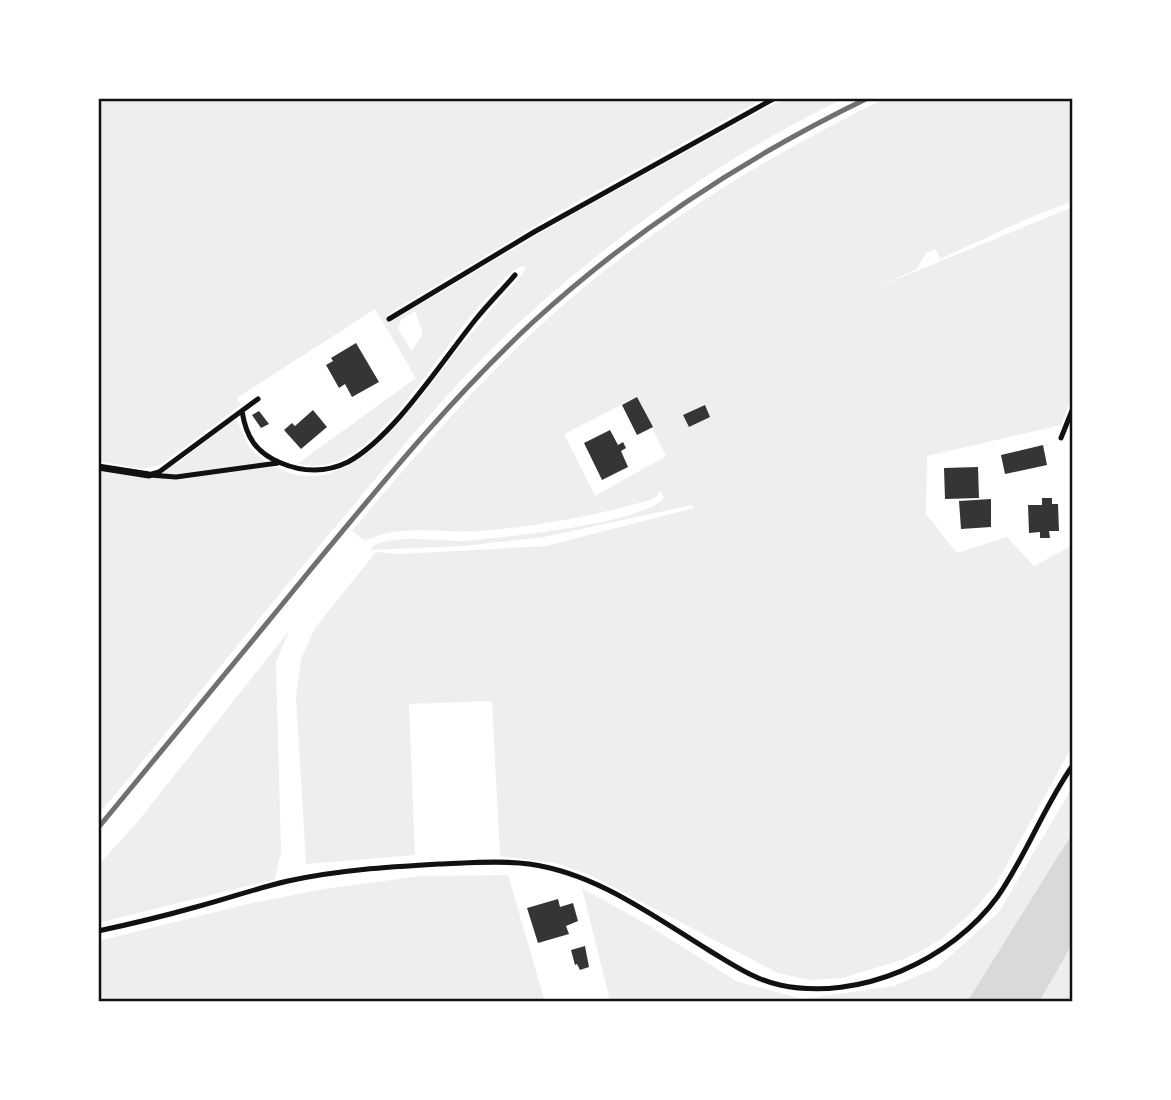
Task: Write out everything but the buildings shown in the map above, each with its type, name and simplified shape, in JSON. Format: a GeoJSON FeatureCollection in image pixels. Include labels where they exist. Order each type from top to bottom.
{"type":"FeatureCollection","features":[{"type":"Feature","properties":{"kind":"street"},"geometry":{"type":"LineString","coordinates":[[98,467],[149,475]]}},
{"type":"Feature","properties":{"kind":"lane"},"geometry":{"type":"LineString","coordinates":[[389,319],[534,232],[775,98]]}},
{"type":"Feature","properties":{"kind":"lane"},"geometry":{"type":"LineString","coordinates":[[242,411],[252,443],[259,451],[281,463],[307,471],[334,467],[356,456],[408,406],[477,318],[515,275]]}},
{"type":"Feature","properties":{"kind":"lane"},"geometry":{"type":"LineString","coordinates":[[149,475],[159,472],[258,399]]}},
{"type":"Feature","properties":{"kind":"lane"},"geometry":{"type":"LineString","coordinates":[[1061,438],[1073,408]]}},
{"type":"Feature","properties":{"kind":"lane"},"geometry":{"type":"LineString","coordinates":[[149,475],[176,477],[281,463]]}},
{"type":"Feature","properties":{"kind":"lane"},"geometry":{"type":"LineString","coordinates":[[98,931],[288,881],[365,868],[458,863],[528,864],[579,876],[639,907],[755,977],[795,988],[844,986],[890,976],[955,941],[974,925],[997,898],[1027,850],[1059,784],[1073,765]]}},
{"type":"Feature","properties":{"kind":"shaded area"},"geometry":{"type":"Polygon","coordinates":[[[98,98],[765,98],[555,214],[391,312],[387,317],[390,322],[568,217],[786,98],[845,98],[761,142],[681,193],[605,250],[508,333],[398,451],[98,815],[98,471],[148,478],[180,462],[236,420],[254,452],[288,473],[317,476],[345,467],[370,451],[394,428],[526,268],[517,268],[501,282],[473,313],[394,416],[351,455],[325,465],[297,464],[416,378],[375,309],[237,398],[241,405],[160,465],[144,469],[98,461],[98,98]],[[415,311],[401,320],[398,328],[411,351],[423,334],[415,311]]]}},
{"type":"Feature","properties":{"kind":"shaded area"},"geometry":{"type":"Polygon","coordinates":[[[886,98],[1073,98],[1073,201],[940,259],[936,249],[926,253],[917,269],[875,288],[1073,207],[1073,393],[1061,425],[927,456],[926,514],[957,553],[1007,537],[1034,566],[1073,545],[1073,745],[996,884],[970,914],[940,940],[905,959],[842,978],[809,980],[778,973],[590,875],[555,863],[500,856],[492,701],[409,704],[415,855],[306,864],[296,696],[301,659],[315,628],[376,552],[400,554],[546,546],[694,508],[692,505],[544,537],[464,546],[369,550],[376,544],[387,541],[462,541],[569,528],[628,515],[651,507],[664,498],[660,490],[657,496],[650,500],[608,511],[503,529],[393,532],[365,541],[352,531],[416,455],[483,382],[570,299],[655,233],[699,203],[838,122],[886,98]],[[637,397],[564,434],[595,496],[666,456],[637,397]]]}},
{"type":"Feature","properties":{"kind":"shaded area"},"geometry":{"type":"Polygon","coordinates":[[[289,631],[276,662],[281,852],[275,879],[98,923],[98,865],[135,825],[289,631]]]}},
{"type":"Feature","properties":{"kind":"shaded area"},"geometry":{"type":"Polygon","coordinates":[[[1073,786],[1073,832],[967,1002],[606,1002],[610,1001],[582,888],[648,925],[736,981],[802,999],[894,986],[938,967],[999,912],[1073,786]]]}},
{"type":"Feature","properties":{"kind":"shaded area"},"geometry":{"type":"Polygon","coordinates":[[[1073,832],[1073,943],[1039,1002],[967,1002],[1073,832]]]}},
{"type":"Feature","properties":{"kind":"shaded area"},"geometry":{"type":"Polygon","coordinates":[[[508,875],[545,1002],[98,1002],[98,941],[248,904],[324,889],[421,876],[508,875]]]}},
{"type":"Feature","properties":{"kind":"shaded area"},"geometry":{"type":"Polygon","coordinates":[[[1073,943],[1073,1002],[1039,1002],[1073,943]]]}},
{"type":"Feature","properties":{"kind":"railway"},"geometry":{"type":"LineString","coordinates":[[98,828],[388,476],[502,351],[610,257],[692,198],[778,145],[868,98]]}}]}
